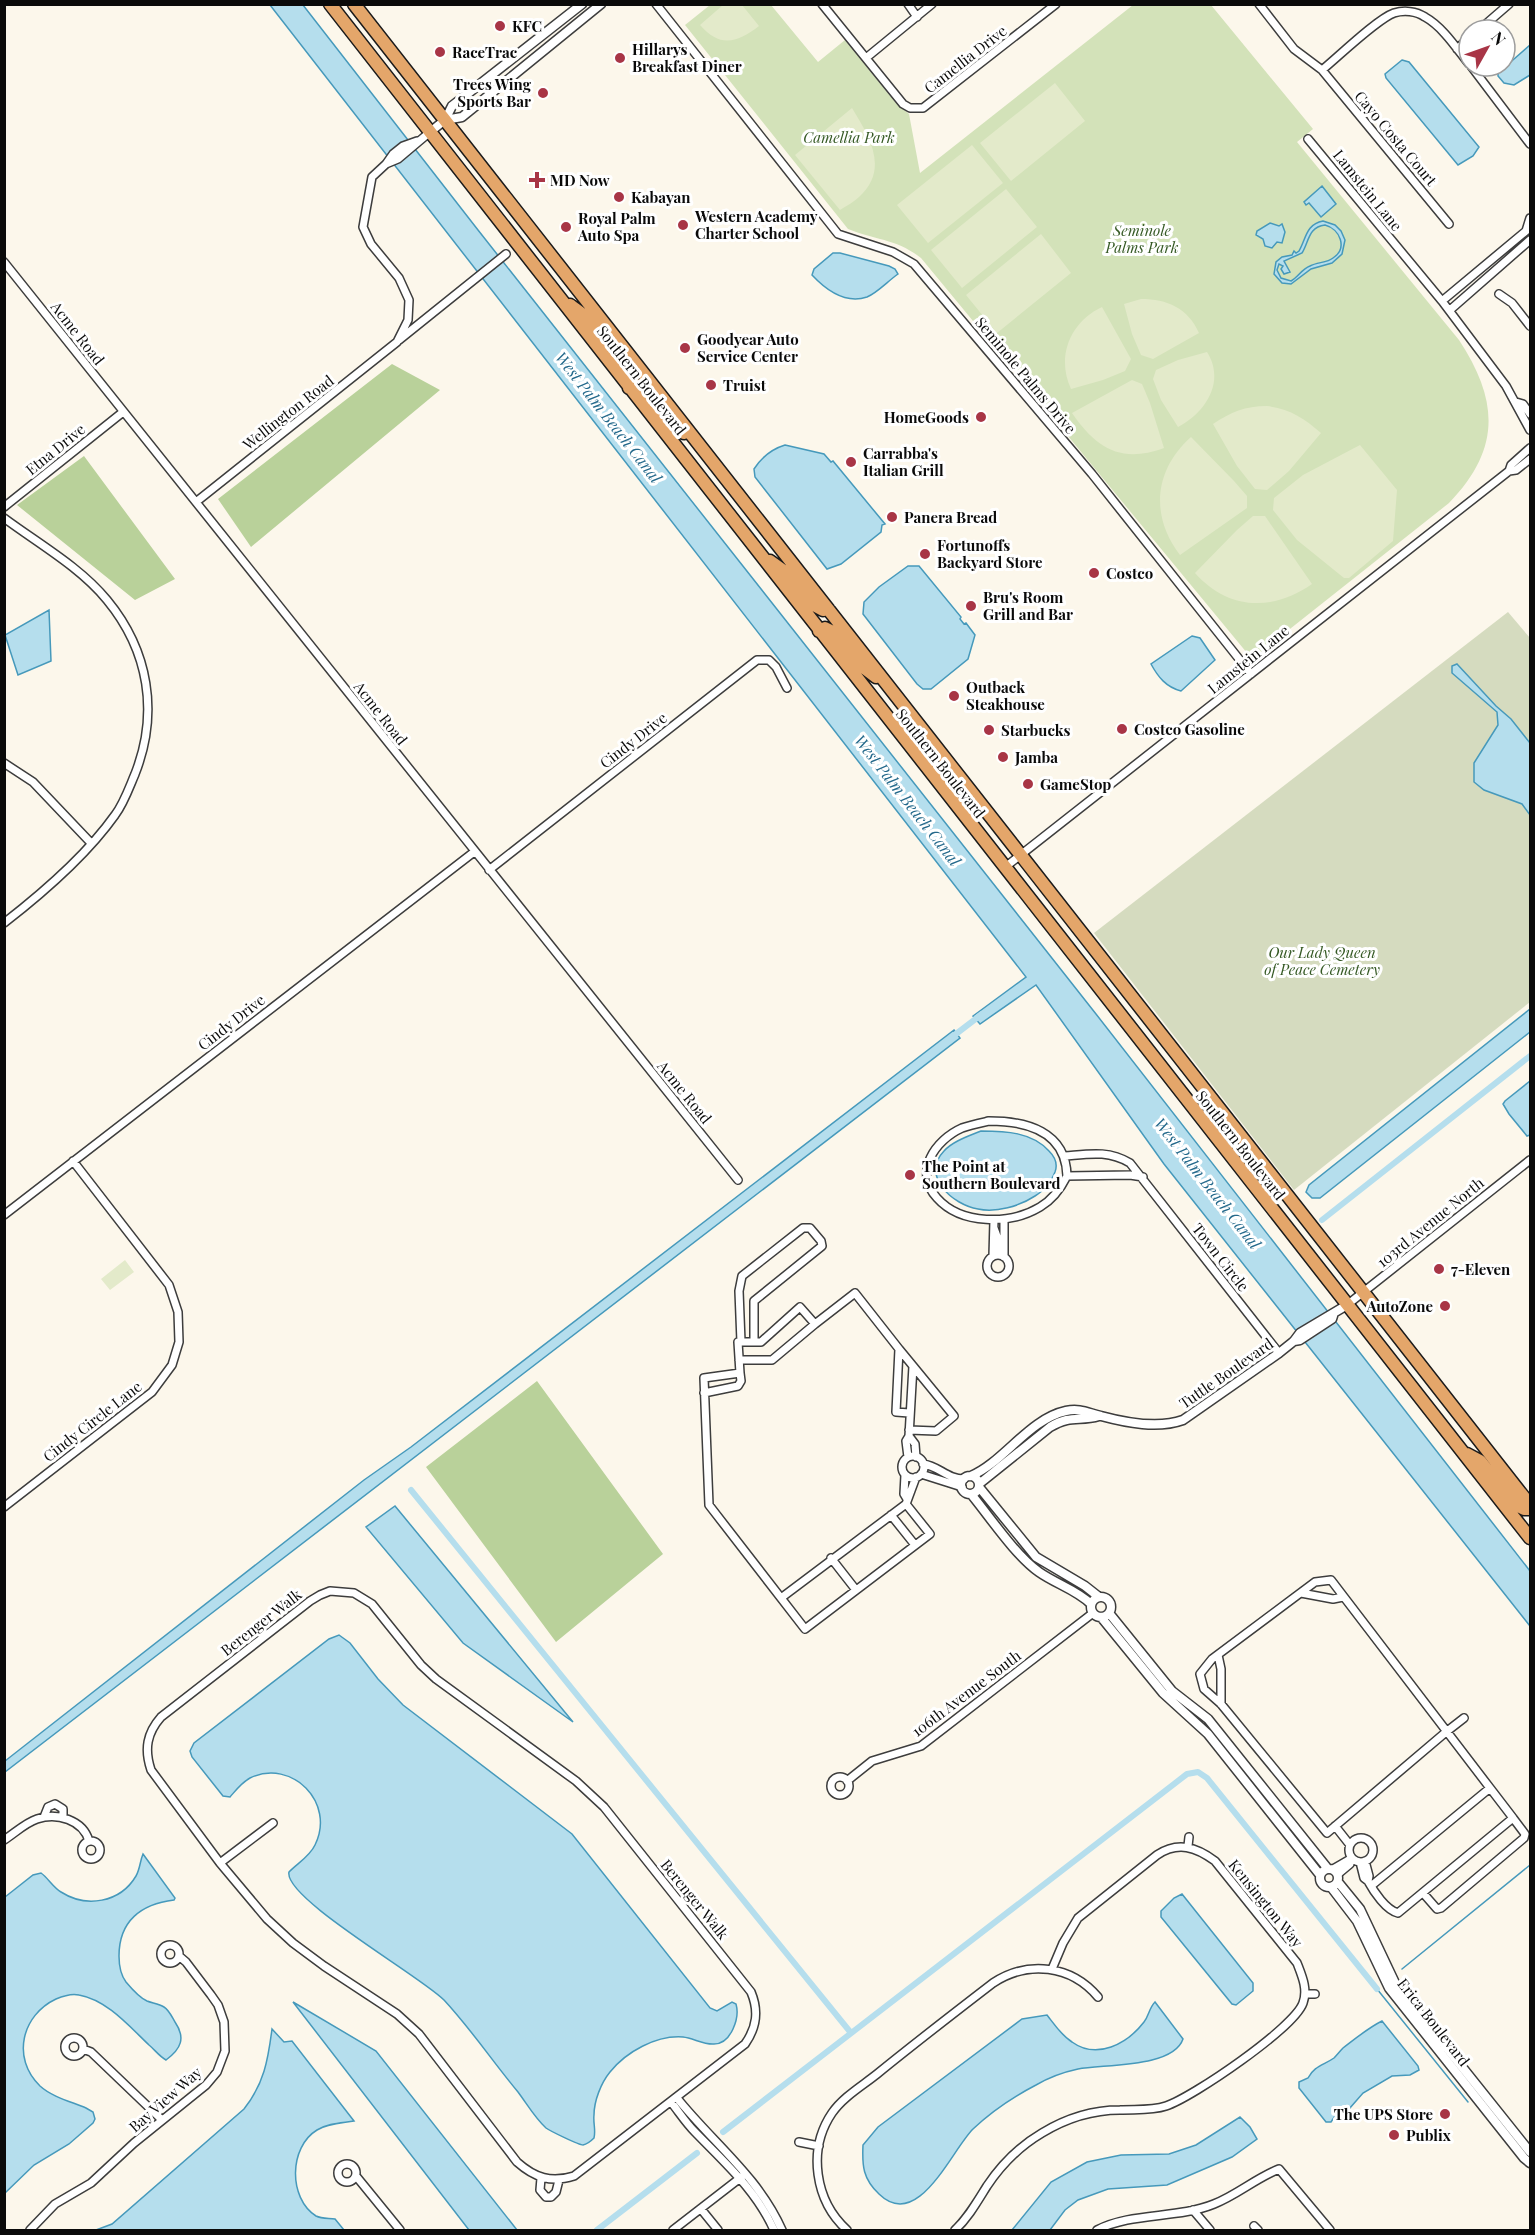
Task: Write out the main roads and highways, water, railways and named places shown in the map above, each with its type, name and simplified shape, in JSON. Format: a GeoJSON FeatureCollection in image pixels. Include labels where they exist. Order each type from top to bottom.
{"type":"FeatureCollection","features":[{"type":"Feature","properties":{"kind":"highway","name":"Southern Boulevard"},"geometry":{"type":"LineString","coordinates":[[330,4],[1530,1538]]}},
{"type":"Feature","properties":{"kind":"highway","name":"Southern Boulevard"},"geometry":{"type":"LineString","coordinates":[[354,4],[1530,1507]]}},
{"type":"Feature","properties":{"kind":"highway"},"geometry":{"type":"LineString","coordinates":[[557,295],[590,320],[624,363],[639,368]]}},
{"type":"Feature","properties":{"kind":"highway"},"geometry":{"type":"LineString","coordinates":[[629,388],[640,386],[665,418],[699,444]]}},
{"type":"Feature","properties":{"kind":"highway"},"geometry":{"type":"LineString","coordinates":[[757,551],[788,574],[812,604],[823,610],[828,609]]}},
{"type":"Feature","properties":{"kind":"highway"},"geometry":{"type":"LineString","coordinates":[[819,631],[828,628],[855,661],[889,686]]}},
{"type":"Feature","properties":{"kind":"highway"},"geometry":{"type":"LineString","coordinates":[[1461,1450],[1480,1461],[1516,1505],[1524,1509],[1530,1507]]}},
{"type":"Feature","properties":{"kind":"water","name":"West Palm Beach Canal"},"geometry":{"type":"Polygon","coordinates":[[[270,5],[303,5],[1096,1014],[1530,1571],[1530,1626],[1164,1164],[1036,985],[980,1024],[973,1016],[1026,977],[270,5]]]}},
{"type":"Feature","properties":{"kind":"water"},"geometry":{"type":"Polygon","coordinates":[[[1530,45],[1530,75],[1514,85],[1504,83],[1500,78],[1517,78],[1517,56],[1530,45]]]}},
{"type":"Feature","properties":{"kind":"water"},"geometry":{"type":"Polygon","coordinates":[[[1402,60],[1409,62],[1479,147],[1473,156],[1458,165],[1386,78],[1385,74],[1402,60]]]}},
{"type":"Feature","properties":{"kind":"water"},"geometry":{"type":"Polygon","coordinates":[[[1322,186],[1336,204],[1321,217],[1309,203],[1306,205],[1304,202],[1322,186]]]}},
{"type":"Feature","properties":{"kind":"water"},"geometry":{"type":"Polygon","coordinates":[[[1323,221],[1335,225],[1341,231],[1345,240],[1342,254],[1332,263],[1311,269],[1291,284],[1282,283],[1274,274],[1276,262],[1282,257],[1292,255],[1294,251],[1296,253],[1299,251],[1307,233],[1317,223],[1323,221]],[[1319,226],[1312,232],[1302,253],[1284,261],[1290,272],[1284,274],[1281,269],[1283,266],[1279,264],[1277,270],[1281,278],[1291,281],[1307,267],[1331,260],[1338,254],[1340,239],[1335,230],[1319,226]]]}},
{"type":"Feature","properties":{"kind":"water"},"geometry":{"type":"Polygon","coordinates":[[[1270,223],[1279,226],[1282,224],[1285,232],[1282,243],[1277,242],[1272,248],[1265,246],[1263,239],[1256,235],[1257,231],[1270,223]]]}},
{"type":"Feature","properties":{"kind":"water"},"geometry":{"type":"Polygon","coordinates":[[[833,253],[889,266],[898,274],[867,297],[852,299],[844,297],[824,286],[812,275],[814,269],[833,253]]]}},
{"type":"Feature","properties":{"kind":"water"},"geometry":{"type":"Polygon","coordinates":[[[785,445],[824,454],[831,462],[833,461],[885,524],[882,525],[881,532],[841,564],[827,569],[755,477],[754,469],[760,461],[771,451],[785,445]]]}},
{"type":"Feature","properties":{"kind":"water"},"geometry":{"type":"Polygon","coordinates":[[[908,566],[919,566],[975,635],[968,659],[931,689],[923,689],[917,684],[863,614],[864,602],[879,587],[908,566]]]}},
{"type":"Feature","properties":{"kind":"water"},"geometry":{"type":"Polygon","coordinates":[[[49,610],[51,661],[18,675],[5,635],[49,610]]]}},
{"type":"Feature","properties":{"kind":"water"},"geometry":{"type":"Polygon","coordinates":[[[1192,636],[1200,638],[1215,660],[1181,691],[1163,681],[1151,664],[1192,636]]]}},
{"type":"Feature","properties":{"kind":"water"},"geometry":{"type":"Polygon","coordinates":[[[1457,664],[1511,719],[1530,743],[1530,815],[1522,804],[1484,790],[1474,782],[1474,763],[1498,725],[1497,712],[1452,673],[1452,666],[1457,664]]]}},
{"type":"Feature","properties":{"kind":"water"},"geometry":{"type":"Polygon","coordinates":[[[1530,1009],[1530,1032],[1320,1198],[1312,1198],[1306,1192],[1309,1185],[1530,1009]]]}},
{"type":"Feature","properties":{"kind":"water"},"geometry":{"type":"Polygon","coordinates":[[[954,1030],[960,1038],[5,1772],[5,1761],[364,1480],[411,1447],[954,1030]]]}},
{"type":"Feature","properties":{"kind":"water"},"geometry":{"type":"Polygon","coordinates":[[[1530,1081],[1530,1135],[1527,1136],[1503,1104],[1530,1081]]]}},
{"type":"Feature","properties":{"kind":"water"},"geometry":{"type":"Polygon","coordinates":[[[981,1131],[1018,1134],[1042,1145],[1053,1156],[1056,1163],[1055,1172],[1047,1186],[1029,1200],[1008,1208],[992,1210],[968,1206],[950,1195],[938,1179],[936,1170],[938,1161],[952,1144],[981,1131]]]}},
{"type":"Feature","properties":{"kind":"water"},"geometry":{"type":"Polygon","coordinates":[[[395,1506],[573,1722],[463,1643],[366,1527],[395,1506]]]}},
{"type":"Feature","properties":{"kind":"water"},"geometry":{"type":"Polygon","coordinates":[[[339,1635],[350,1643],[378,1679],[403,1705],[572,1834],[710,2008],[717,2011],[732,2002],[736,2004],[737,2016],[733,2029],[720,2043],[673,2037],[642,2046],[624,2058],[607,2076],[599,2092],[594,2110],[594,2138],[586,2144],[576,2143],[546,2128],[444,2000],[330,1918],[293,1884],[289,1872],[313,1849],[320,1829],[320,1814],[315,1800],[306,1788],[295,1779],[281,1774],[266,1773],[247,1780],[230,1797],[223,1796],[192,1757],[190,1751],[194,1743],[329,1639],[339,1635]]]}},
{"type":"Feature","properties":{"kind":"water"},"geometry":{"type":"Polygon","coordinates":[[[143,1854],[175,1898],[151,1906],[134,1916],[123,1933],[120,1944],[120,1969],[126,1982],[139,1995],[167,2010],[180,2033],[180,2043],[175,2052],[166,2060],[117,2015],[99,2002],[76,1994],[56,1999],[44,2006],[28,2026],[24,2038],[25,2063],[31,2075],[45,2090],[93,2112],[95,2119],[69,2144],[34,2165],[5,2193],[5,1897],[33,1875],[41,1873],[58,1890],[71,1897],[91,1901],[112,1897],[129,1885],[136,1876],[143,1854]]]}},
{"type":"Feature","properties":{"kind":"water"},"geometry":{"type":"Polygon","coordinates":[[[1182,1894],[1253,1983],[1253,1991],[1236,2005],[1232,2004],[1161,1917],[1161,1911],[1174,1898],[1182,1894]]]}},
{"type":"Feature","properties":{"kind":"water"},"geometry":{"type":"Polygon","coordinates":[[[293,2002],[376,2051],[517,2230],[469,2230],[293,2002]]]}},
{"type":"Feature","properties":{"kind":"water"},"geometry":{"type":"Polygon","coordinates":[[[1155,2002],[1183,2039],[1177,2048],[1166,2055],[1136,2063],[1073,2070],[1027,2090],[973,2129],[932,2184],[920,2196],[907,2203],[893,2203],[879,2194],[870,2183],[863,2166],[863,2145],[878,2127],[1022,2019],[1047,2015],[1061,2033],[1072,2042],[1091,2050],[1101,2049],[1111,2047],[1129,2037],[1144,2022],[1155,2002]]]}},
{"type":"Feature","properties":{"kind":"water"},"geometry":{"type":"Polygon","coordinates":[[[1382,2021],[1419,2070],[1410,2075],[1392,2076],[1363,2093],[1349,2109],[1337,2113],[1331,2122],[1326,2122],[1299,2088],[1299,2082],[1308,2078],[1316,2068],[1334,2058],[1343,2048],[1382,2021]]]}},
{"type":"Feature","properties":{"kind":"water"},"geometry":{"type":"Polygon","coordinates":[[[272,2029],[284,2042],[292,2041],[354,2121],[317,2130],[301,2148],[297,2160],[297,2185],[300,2197],[307,2208],[318,2217],[335,2219],[344,2230],[96,2230],[112,2224],[244,2109],[261,2081],[272,2029]]]}},
{"type":"Feature","properties":{"kind":"water"},"geometry":{"type":"Polygon","coordinates":[[[1240,2117],[1257,2139],[1232,2157],[1167,2185],[1108,2189],[1078,2200],[1065,2210],[1050,2230],[1012,2230],[1051,2182],[1087,2162],[1121,2155],[1169,2154],[1196,2145],[1240,2117]]]}},
{"type":"Feature","properties":{"kind":"waterway"},"geometry":{"type":"LineString","coordinates":[[952,1037],[982,1014]]}},
{"type":"Feature","properties":{"kind":"waterway"},"geometry":{"type":"LineString","coordinates":[[1322,1220],[1530,1056]]}},
{"type":"Feature","properties":{"kind":"waterway"},"geometry":{"type":"LineString","coordinates":[[411,1490],[851,2033]]}},
{"type":"Feature","properties":{"kind":"waterway"},"geometry":{"type":"LineString","coordinates":[[723,2132],[1187,1774],[1198,1772],[1207,1778],[1377,1989]]}},
{"type":"Feature","properties":{"kind":"waterway"},"geometry":{"type":"LineString","coordinates":[[1402,1969],[1530,1865]]}},
{"type":"Feature","properties":{"kind":"waterway"},"geometry":{"type":"LineString","coordinates":[[1377,1989],[1468,2102]]}},
{"type":"Feature","properties":{"kind":"waterway"},"geometry":{"type":"LineString","coordinates":[[597,2230],[697,2153]]}},
{"type":"Feature","properties":{"kind":"place","name":"KFC"},"geometry":{"type":"Point","coordinates":[500,26]}},
{"type":"Feature","properties":{"kind":"place","name":"RaceTrac"},"geometry":{"type":"Point","coordinates":[440,52]}},
{"type":"Feature","properties":{"kind":"place","name":"Hillarys Breakfast Diner"},"geometry":{"type":"Point","coordinates":[620,58]}},
{"type":"Feature","properties":{"kind":"place","name":"Trees Wing Sports Bar"},"geometry":{"type":"Point","coordinates":[543,93]}},
{"type":"Feature","properties":{"kind":"place","name":"MD Now"},"geometry":{"type":"Point","coordinates":[537,180]}},
{"type":"Feature","properties":{"kind":"place","name":"Kabayan"},"geometry":{"type":"Point","coordinates":[619,197]}},
{"type":"Feature","properties":{"kind":"place","name":"Western Academy Charter School"},"geometry":{"type":"Point","coordinates":[683,225]}},
{"type":"Feature","properties":{"kind":"place","name":"Royal Palm Auto Spa"},"geometry":{"type":"Point","coordinates":[566,227]}},
{"type":"Feature","properties":{"kind":"place","name":"Goodyear Auto Service Center"},"geometry":{"type":"Point","coordinates":[685,348]}},
{"type":"Feature","properties":{"kind":"place","name":"Truist"},"geometry":{"type":"Point","coordinates":[711,385]}},
{"type":"Feature","properties":{"kind":"place","name":"HomeGoods"},"geometry":{"type":"Point","coordinates":[981,417]}},
{"type":"Feature","properties":{"kind":"place","name":"Carrabba's Italian Grill"},"geometry":{"type":"Point","coordinates":[851,462]}},
{"type":"Feature","properties":{"kind":"place","name":"Panera Bread"},"geometry":{"type":"Point","coordinates":[892,517]}},
{"type":"Feature","properties":{"kind":"place","name":"Fortunoffs Backyard Store"},"geometry":{"type":"Point","coordinates":[925,554]}},
{"type":"Feature","properties":{"kind":"place","name":"Costco"},"geometry":{"type":"Point","coordinates":[1094,573]}},
{"type":"Feature","properties":{"kind":"place","name":"Bru's Room Grill and Bar"},"geometry":{"type":"Point","coordinates":[971,606]}},
{"type":"Feature","properties":{"kind":"place","name":"Outback Steakhouse"},"geometry":{"type":"Point","coordinates":[954,696]}},
{"type":"Feature","properties":{"kind":"place","name":"Costco Gasoline"},"geometry":{"type":"Point","coordinates":[1122,729]}},
{"type":"Feature","properties":{"kind":"place","name":"Starbucks"},"geometry":{"type":"Point","coordinates":[989,730]}},
{"type":"Feature","properties":{"kind":"place","name":"Jamba"},"geometry":{"type":"Point","coordinates":[1003,757]}},
{"type":"Feature","properties":{"kind":"place","name":"GameStop"},"geometry":{"type":"Point","coordinates":[1028,784]}},
{"type":"Feature","properties":{"kind":"place","name":"The Point at Southern Boulevard"},"geometry":{"type":"Point","coordinates":[910,1175]}},
{"type":"Feature","properties":{"kind":"place","name":"7-Eleven"},"geometry":{"type":"Point","coordinates":[1439,1269]}},
{"type":"Feature","properties":{"kind":"place","name":"AutoZone"},"geometry":{"type":"Point","coordinates":[1445,1306]}},
{"type":"Feature","properties":{"kind":"place","name":"The UPS Store"},"geometry":{"type":"Point","coordinates":[1445,2114]}},
{"type":"Feature","properties":{"kind":"place","name":"Publix"},"geometry":{"type":"Point","coordinates":[1394,2135]}},
{"type":"Feature","properties":{"kind":"park label","name":"Camellia Park"},"geometry":{"type":"Point","coordinates":[849,137]}},
{"type":"Feature","properties":{"kind":"park label","name":"Seminole Palms Park"},"geometry":{"type":"Point","coordinates":[1142,238]}},
{"type":"Feature","properties":{"kind":"park label","name":"Our Lady Queen of Peace Cemetery"},"geometry":{"type":"Point","coordinates":[1322,960]}}]}
